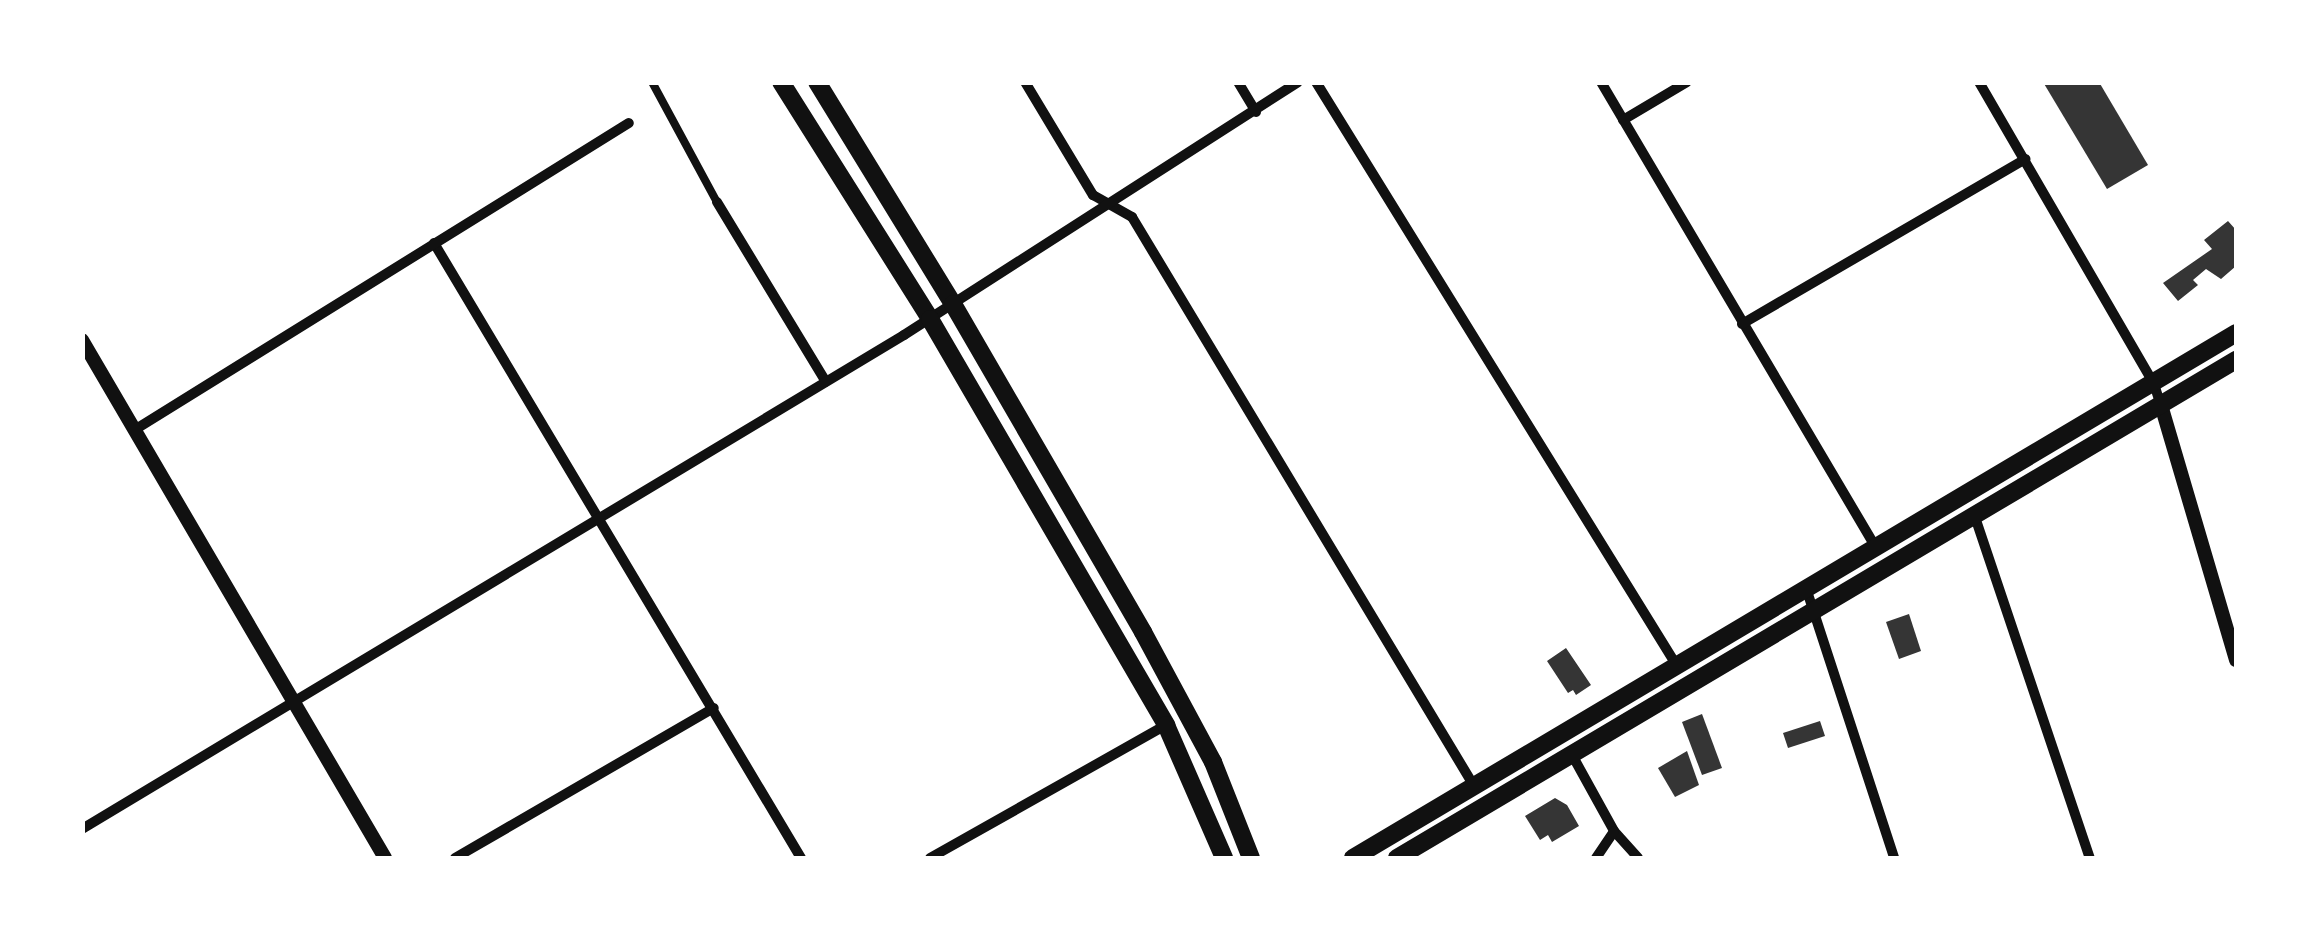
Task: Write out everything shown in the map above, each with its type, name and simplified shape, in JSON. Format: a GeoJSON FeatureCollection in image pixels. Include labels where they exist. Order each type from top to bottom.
{"type":"FeatureCollection","features":[{"type":"Feature","properties":{"kind":"main road"},"geometry":{"type":"LineString","coordinates":[[781,82],[930,319],[1166,725],[1224,858]]}},
{"type":"Feature","properties":{"kind":"main road"},"geometry":{"type":"LineString","coordinates":[[817,82],[953,304],[1184,706],[1213,762],[1251,858]]}},
{"type":"Feature","properties":{"kind":"main road"},"geometry":{"type":"LineString","coordinates":[[1353,858],[2236,334]]}},
{"type":"Feature","properties":{"kind":"main road"},"geometry":{"type":"LineString","coordinates":[[1397,858],[2236,360]]}},
{"type":"Feature","properties":{"kind":"street"},"geometry":{"type":"LineString","coordinates":[[652,82],[717,202],[826,382]]}},
{"type":"Feature","properties":{"kind":"street"},"geometry":{"type":"LineString","coordinates":[[1025,82],[1093,196],[1132,217],[1474,787]]}},
{"type":"Feature","properties":{"kind":"street"},"geometry":{"type":"LineString","coordinates":[[1238,82],[1256,112]]}},
{"type":"Feature","properties":{"kind":"street"},"geometry":{"type":"LineString","coordinates":[[82,829],[296,704],[930,319],[1298,82]]}},
{"type":"Feature","properties":{"kind":"street"},"geometry":{"type":"LineString","coordinates":[[1316,82],[1677,666]]}},
{"type":"Feature","properties":{"kind":"street"},"geometry":{"type":"LineString","coordinates":[[1601,82],[1875,546]]}},
{"type":"Feature","properties":{"kind":"street"},"geometry":{"type":"LineString","coordinates":[[1623,120],[1687,82]]}},
{"type":"Feature","properties":{"kind":"street"},"geometry":{"type":"LineString","coordinates":[[1979,82],[2154,384],[2236,656]]}},
{"type":"Feature","properties":{"kind":"street"},"geometry":{"type":"LineString","coordinates":[[136,429],[629,123]]}},
{"type":"Feature","properties":{"kind":"street"},"geometry":{"type":"LineString","coordinates":[[1742,324],[2025,159]]}},
{"type":"Feature","properties":{"kind":"street"},"geometry":{"type":"LineString","coordinates":[[434,244],[802,858]]}},
{"type":"Feature","properties":{"kind":"street"},"geometry":{"type":"LineString","coordinates":[[82,340],[384,858]]}},
{"type":"Feature","properties":{"kind":"street"},"geometry":{"type":"LineString","coordinates":[[1975,517],[2090,858]]}},
{"type":"Feature","properties":{"kind":"street"},"geometry":{"type":"LineString","coordinates":[[1806,588],[1894,858]]}},
{"type":"Feature","properties":{"kind":"street"},"geometry":{"type":"LineString","coordinates":[[456,858],[714,708]]}},
{"type":"Feature","properties":{"kind":"street"},"geometry":{"type":"LineString","coordinates":[[930,858],[1166,725]]}},
{"type":"Feature","properties":{"kind":"street"},"geometry":{"type":"LineString","coordinates":[[1571,753],[1614,830],[1638,858]]}},
{"type":"Feature","properties":{"kind":"street"},"geometry":{"type":"LineString","coordinates":[[1596,858],[1614,830]]}},
{"type":"Feature","properties":{"kind":"building"},"geometry":{"type":"Polygon","coordinates":[[[2043,82],[2099,82],[2148,165],[2107,189],[2043,82]]]}},
{"type":"Feature","properties":{"kind":"building"},"geometry":{"type":"Polygon","coordinates":[[[2228,221],[2236,230],[2236,266],[2221,279],[2206,269],[2193,280],[2198,285],[2178,301],[2163,283],[2212,249],[2204,240],[2228,221]]]}},
{"type":"Feature","properties":{"kind":"building"},"geometry":{"type":"Polygon","coordinates":[[[1909,614],[1921,651],[1899,659],[1886,622],[1909,614]]]}},
{"type":"Feature","properties":{"kind":"building"},"geometry":{"type":"Polygon","coordinates":[[[1566,648],[1591,685],[1576,695],[1573,690],[1568,693],[1547,661],[1566,648]]]}},
{"type":"Feature","properties":{"kind":"building"},"geometry":{"type":"Polygon","coordinates":[[[1702,714],[1722,768],[1702,775],[1682,722],[1702,714]]]}},
{"type":"Feature","properties":{"kind":"building"},"geometry":{"type":"Polygon","coordinates":[[[1820,721],[1825,736],[1788,748],[1783,733],[1820,721]]]}},
{"type":"Feature","properties":{"kind":"building"},"geometry":{"type":"Polygon","coordinates":[[[1687,751],[1699,785],[1675,797],[1658,768],[1687,751]]]}},
{"type":"Feature","properties":{"kind":"building"},"geometry":{"type":"Polygon","coordinates":[[[1555,798],[1567,805],[1579,826],[1552,842],[1548,835],[1540,840],[1525,816],[1555,798]]]}}]}
